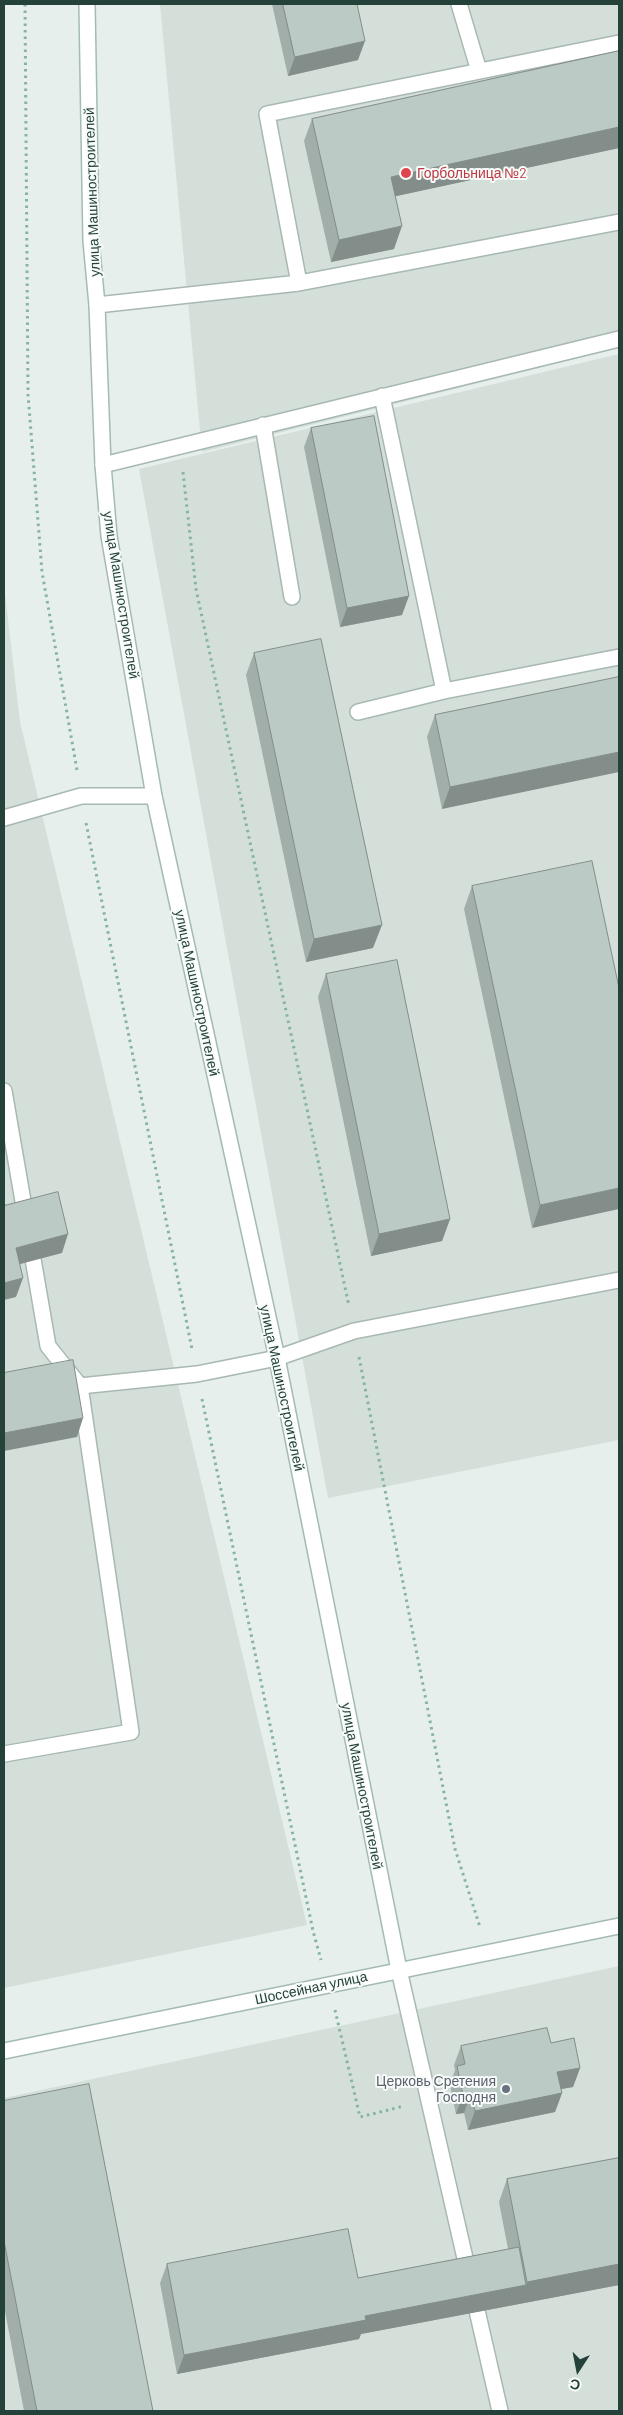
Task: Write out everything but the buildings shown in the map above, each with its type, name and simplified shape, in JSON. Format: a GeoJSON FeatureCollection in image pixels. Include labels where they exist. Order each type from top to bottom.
{"type":"FeatureCollection","features":[{"type":"Feature","properties":{"kind":"street","name":"улица Машиностроителей"},"geometry":{"type":"LineString","coordinates":[[87,4],[91,241],[97,305],[103,465],[109,536],[154,796],[277,1358],[399,1970],[500,2411]]}},
{"type":"Feature","properties":{"kind":"street"},"geometry":{"type":"LineString","coordinates":[[459,4],[479,72]]}},
{"type":"Feature","properties":{"kind":"street"},"geometry":{"type":"LineString","coordinates":[[299,283],[267,114],[619,44]]}},
{"type":"Feature","properties":{"kind":"street"},"geometry":{"type":"LineString","coordinates":[[97,305],[299,283],[619,222]]}},
{"type":"Feature","properties":{"kind":"street"},"geometry":{"type":"LineString","coordinates":[[103,465],[619,339]]}},
{"type":"Feature","properties":{"kind":"street"},"geometry":{"type":"LineString","coordinates":[[382,396],[444,691]]}},
{"type":"Feature","properties":{"kind":"street"},"geometry":{"type":"LineString","coordinates":[[263,425],[292,597]]}},
{"type":"Feature","properties":{"kind":"street"},"geometry":{"type":"LineString","coordinates":[[358,712],[444,691],[619,658]]}},
{"type":"Feature","properties":{"kind":"street"},"geometry":{"type":"LineString","coordinates":[[4,818],[81,796],[154,796]]}},
{"type":"Feature","properties":{"kind":"street"},"geometry":{"type":"LineString","coordinates":[[4,1091],[48,1346],[80,1386],[131,1732],[4,1754]]}},
{"type":"Feature","properties":{"kind":"street"},"geometry":{"type":"LineString","coordinates":[[80,1386],[197,1374],[277,1358],[354,1331],[619,1280]]}},
{"type":"Feature","properties":{"kind":"street","name":"Шоссейная улица"},"geometry":{"type":"LineString","coordinates":[[4,2051],[619,1926]]}},
{"type":"Feature","properties":{"kind":"path"},"geometry":{"type":"LineString","coordinates":[[25,4],[28,394],[42,572],[81,796],[197,1374],[313,1931],[360,2117],[429,2100]]}},
{"type":"Feature","properties":{"kind":"path"},"geometry":{"type":"LineString","coordinates":[[180,446],[196,590],[354,1331],[455,1849],[489,1952]]}},
{"type":"Feature","properties":{"kind":"shaded area"},"geometry":{"type":"Polygon","coordinates":[[[160,4],[619,4],[619,348],[202,452],[160,4]]]}},
{"type":"Feature","properties":{"kind":"shaded area"},"geometry":{"type":"Polygon","coordinates":[[[619,354],[619,1440],[328,1498],[139,469],[619,354]]]}},
{"type":"Feature","properties":{"kind":"shaded area"},"geometry":{"type":"Polygon","coordinates":[[[4,585],[20,722],[307,1925],[4,1988],[4,585]]]}},
{"type":"Feature","properties":{"kind":"shaded area"},"geometry":{"type":"Polygon","coordinates":[[[619,1966],[619,2411],[4,2411],[4,2098],[619,1966]]]}},
{"type":"Feature","properties":{"kind":"place","name":"Горбольница №2"},"geometry":{"type":"Point","coordinates":[406,173]}},
{"type":"Feature","properties":{"kind":"place","name":"Церковь Сретения Господня"},"geometry":{"type":"Point","coordinates":[506,2089]}}]}
